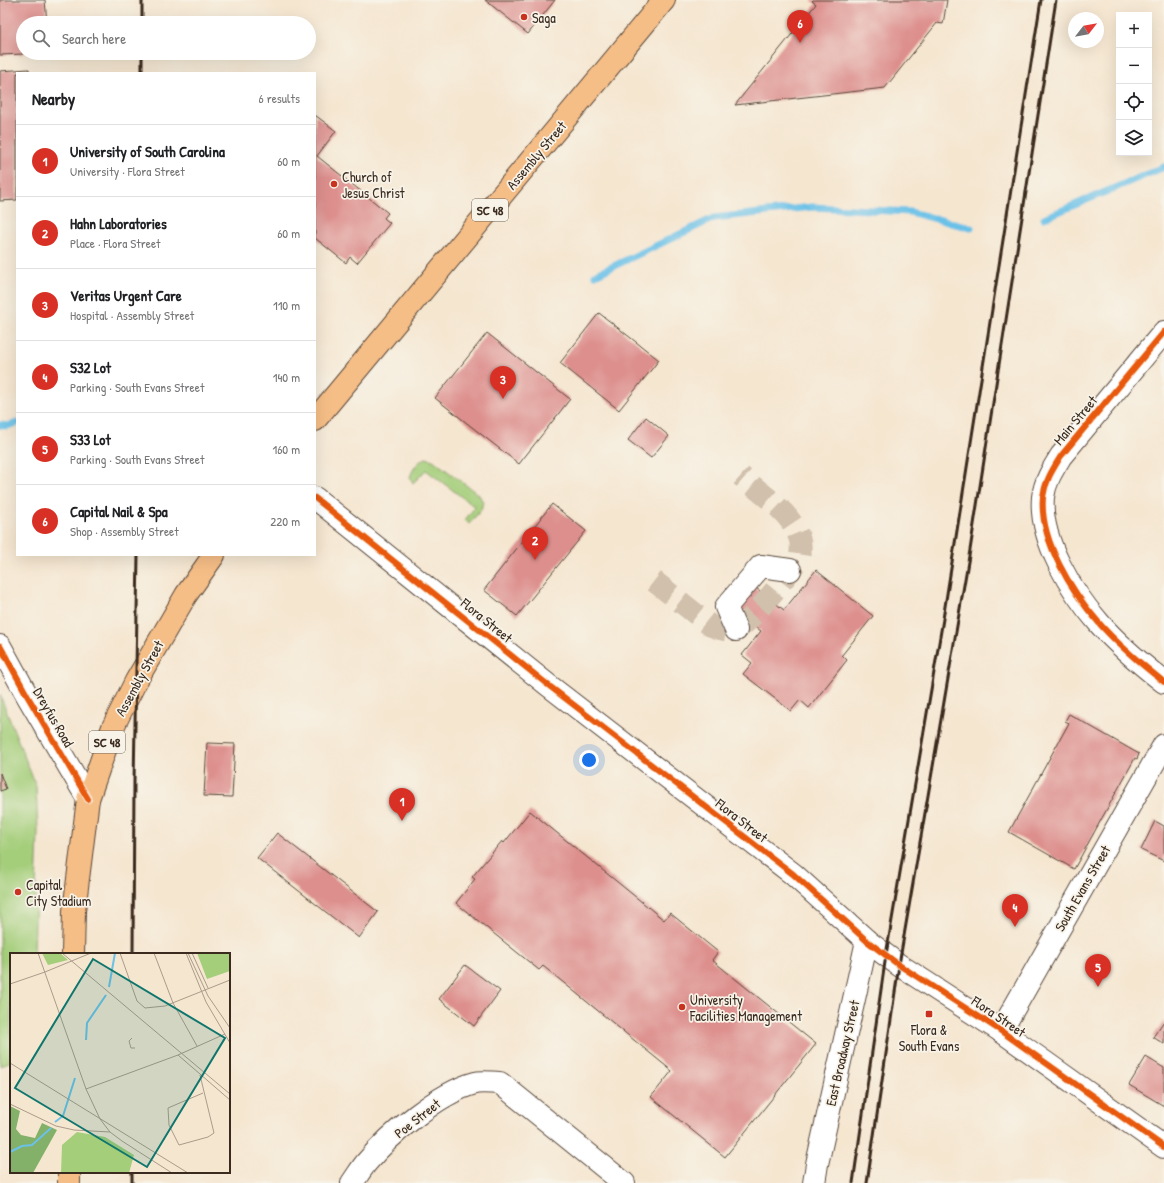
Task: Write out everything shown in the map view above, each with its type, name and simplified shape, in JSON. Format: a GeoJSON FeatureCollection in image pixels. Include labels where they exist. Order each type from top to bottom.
{"type":"FeatureCollection","features":[{"type":"Feature","properties":{"kind":"main road","name":"Assembly Street"},"geometry":{"type":"LineString","coordinates":[[316,419],[664,0]]}},
{"type":"Feature","properties":{"kind":"main road","name":"Assembly Street"},"geometry":{"type":"LineString","coordinates":[[73,953],[74,911],[88,799],[112,728],[136,681],[186,595],[213,556]]}},
{"type":"Feature","properties":{"kind":"street","name":"Main Street"},"geometry":{"type":"LineString","coordinates":[[1164,332],[1061,456],[1048,478],[1043,498],[1044,518],[1049,540],[1073,588],[1099,623],[1137,661],[1164,682]]}},
{"type":"Feature","properties":{"kind":"street","name":"Flora Street"},"geometry":{"type":"LineString","coordinates":[[316,499],[548,685],[793,874],[867,941],[899,965],[1001,1031],[1164,1147]]}},
{"type":"Feature","properties":{"kind":"street"},"geometry":{"type":"LineString","coordinates":[[736,630],[726,607],[761,566],[790,570]]}},
{"type":"Feature","properties":{"kind":"street","name":"Dreyfus Road"},"geometry":{"type":"LineString","coordinates":[[0,646],[88,799]]}},
{"type":"Feature","properties":{"kind":"street","name":"South Evans Street"},"geometry":{"type":"LineString","coordinates":[[1001,1031],[1164,746]]}},
{"type":"Feature","properties":{"kind":"street","name":"East Broadway Street"},"geometry":{"type":"LineString","coordinates":[[803,1183],[816,1174],[867,941]]}},
{"type":"Feature","properties":{"kind":"street","name":"Poe Street"},"geometry":{"type":"LineString","coordinates":[[352,1183],[366,1163],[380,1148],[430,1106],[453,1091],[477,1083],[500,1084],[624,1183]]}},
{"type":"Feature","properties":{"kind":"green space"},"geometry":{"type":"Polygon","coordinates":[[[426,458],[433,460],[479,495],[483,502],[481,510],[469,524],[465,520],[475,507],[426,470],[413,483],[410,477],[412,471],[426,458]]]}},
{"type":"Feature","properties":{"kind":"green space","name":"Capital City Stadium"},"geometry":{"type":"Polygon","coordinates":[[[0,695],[36,786],[38,831],[34,953],[10,953],[10,1061],[0,1066],[0,695]]]}},
{"type":"Feature","properties":{"kind":"building"},"geometry":{"type":"Polygon","coordinates":[[[0,0],[45,0],[46,16],[16,16],[16,54],[0,55],[0,0]]]}},
{"type":"Feature","properties":{"kind":"building","name":"Saga"},"geometry":{"type":"Polygon","coordinates":[[[485,0],[555,0],[528,34],[485,0]]]}},
{"type":"Feature","properties":{"kind":"building"},"geometry":{"type":"Polygon","coordinates":[[[947,0],[943,24],[937,23],[885,88],[735,105],[816,4],[812,1],[947,0]]]}},
{"type":"Feature","properties":{"kind":"building"},"geometry":{"type":"Polygon","coordinates":[[[29,69],[29,72],[16,72],[16,200],[0,201],[0,71],[29,69]]]}},
{"type":"Feature","properties":{"kind":"building","name":"Church of Jesus Christ"},"geometry":{"type":"Polygon","coordinates":[[[316,116],[336,131],[317,156],[388,213],[384,218],[390,223],[357,263],[350,257],[346,263],[316,239],[316,116]]]}},
{"type":"Feature","properties":{"kind":"building"},"geometry":{"type":"Polygon","coordinates":[[[599,313],[659,360],[619,410],[560,363],[599,313]]]}},
{"type":"Feature","properties":{"kind":"building"},"geometry":{"type":"Polygon","coordinates":[[[487,333],[570,399],[519,464],[435,398],[487,333]]]}},
{"type":"Feature","properties":{"kind":"building"},"geometry":{"type":"Polygon","coordinates":[[[646,417],[669,436],[651,458],[628,440],[646,417]]]}},
{"type":"Feature","properties":{"kind":"building"},"geometry":{"type":"Polygon","coordinates":[[[552,504],[586,531],[517,616],[484,590],[552,504]]]}},
{"type":"Feature","properties":{"kind":"building"},"geometry":{"type":"Polygon","coordinates":[[[816,570],[873,616],[842,655],[847,660],[809,708],[800,700],[791,711],[743,674],[752,663],[742,655],[761,631],[732,608],[751,584],[784,610],[816,570]]]}},
{"type":"Feature","properties":{"kind":"building"},"geometry":{"type":"Polygon","coordinates":[[[1069,714],[1139,754],[1137,759],[1135,758],[1074,869],[1009,832],[1069,723],[1065,721],[1069,714]]]}},
{"type":"Feature","properties":{"kind":"building"},"geometry":{"type":"Polygon","coordinates":[[[207,743],[235,744],[232,797],[204,796],[207,743]]]}},
{"type":"Feature","properties":{"kind":"building"},"geometry":{"type":"Polygon","coordinates":[[[0,773],[6,789],[0,791],[0,773]]]}},
{"type":"Feature","properties":{"kind":"building","name":"University Facilities Management"},"geometry":{"type":"Polygon","coordinates":[[[530,811],[664,920],[670,913],[718,952],[712,960],[816,1044],[725,1157],[651,1097],[672,1071],[543,966],[539,970],[456,903],[475,879],[472,877],[502,841],[504,843],[530,811]]]}},
{"type":"Feature","properties":{"kind":"building"},"geometry":{"type":"Polygon","coordinates":[[[1155,821],[1164,826],[1164,861],[1141,850],[1155,821]]]}},
{"type":"Feature","properties":{"kind":"building"},"geometry":{"type":"Polygon","coordinates":[[[277,833],[378,912],[359,938],[257,858],[277,833]]]}},
{"type":"Feature","properties":{"kind":"building"},"geometry":{"type":"Polygon","coordinates":[[[465,965],[500,991],[474,1026],[439,999],[465,965]]]}},
{"type":"Feature","properties":{"kind":"building"},"geometry":{"type":"Polygon","coordinates":[[[1164,1021],[1164,1044],[1153,1037],[1164,1021]]]}},
{"type":"Feature","properties":{"kind":"building"},"geometry":{"type":"Polygon","coordinates":[[[1146,1057],[1164,1068],[1164,1106],[1129,1085],[1146,1057]]]}},
{"type":"Feature","properties":{"kind":"waterway"},"geometry":{"type":"LineString","coordinates":[[1044,218],[1164,167]]}},
{"type":"Feature","properties":{"kind":"waterway"},"geometry":{"type":"LineString","coordinates":[[595,275],[714,218],[812,207],[910,212],[971,228]]}},
{"type":"Feature","properties":{"kind":"waterway"},"geometry":{"type":"LineString","coordinates":[[0,425],[7,426],[16,423]]}},
{"type":"Feature","properties":{"kind":"tunnel"},"geometry":{"type":"LineString","coordinates":[[654,581],[711,626],[728,631],[738,629],[743,625],[771,595],[797,561],[800,555],[800,539],[795,528],[782,511],[741,476]]}},
{"type":"Feature","properties":{"kind":"railway"},"geometry":{"type":"LineString","coordinates":[[142,0],[142,16]]}},
{"type":"Feature","properties":{"kind":"railway"},"geometry":{"type":"LineString","coordinates":[[853,1183],[886,955],[943,619],[1041,0]]}},
{"type":"Feature","properties":{"kind":"railway"},"geometry":{"type":"LineString","coordinates":[[867,1183],[899,965],[970,550],[1056,0]]}},
{"type":"Feature","properties":{"kind":"railway"},"geometry":{"type":"LineString","coordinates":[[142,60],[142,72]]}},
{"type":"Feature","properties":{"kind":"railway"},"geometry":{"type":"LineString","coordinates":[[133,953],[138,556]]}},
{"type":"Feature","properties":{"kind":"railway"},"geometry":{"type":"LineString","coordinates":[[132,1173],[132,1183]]}},
{"type":"Feature","properties":{"kind":"cycle path"},"geometry":{"type":"LineString","coordinates":[[1164,332],[1061,456],[1047,480],[1043,497],[1043,513],[1046,530],[1052,548],[1068,581],[1099,623],[1114,639],[1164,682]]}},
{"type":"Feature","properties":{"kind":"cycle path"},"geometry":{"type":"LineString","coordinates":[[316,499],[548,685],[793,874],[867,941],[899,965],[1001,1031],[1164,1147]]}},
{"type":"Feature","properties":{"kind":"cycle path"},"geometry":{"type":"LineString","coordinates":[[0,646],[88,799]]}},
{"type":"Feature","properties":{"kind":"place","name":"Saga"},"geometry":{"type":"Point","coordinates":[524,17]}},
{"type":"Feature","properties":{"kind":"place","name":"Capital Nail & Spa"},"geometry":{"type":"Point","coordinates":[800,43]}},
{"type":"Feature","properties":{"kind":"place","name":"Church of Jesus Christ"},"geometry":{"type":"Point","coordinates":[334,184]}},
{"type":"Feature","properties":{"kind":"place","name":"Veritas Urgent Care"},"geometry":{"type":"Point","coordinates":[503,399]}},
{"type":"Feature","properties":{"kind":"place","name":"Hahn Laboratories"},"geometry":{"type":"Point","coordinates":[535,560]}},
{"type":"Feature","properties":{"kind":"place","name":"University of South Carolina"},"geometry":{"type":"Point","coordinates":[402,821]}},
{"type":"Feature","properties":{"kind":"place","name":"Capital City Stadium"},"geometry":{"type":"Point","coordinates":[18,892]}},
{"type":"Feature","properties":{"kind":"place","name":"S32 Lot"},"geometry":{"type":"Point","coordinates":[1015,927]}},
{"type":"Feature","properties":{"kind":"place","name":"S33 Lot"},"geometry":{"type":"Point","coordinates":[1098,987]}},
{"type":"Feature","properties":{"kind":"place","name":"University Facilities Management"},"geometry":{"type":"Point","coordinates":[682,1007]}},
{"type":"Feature","properties":{"kind":"place","name":"Flora & South Evans"},"geometry":{"type":"Point","coordinates":[929,1014]}}]}
